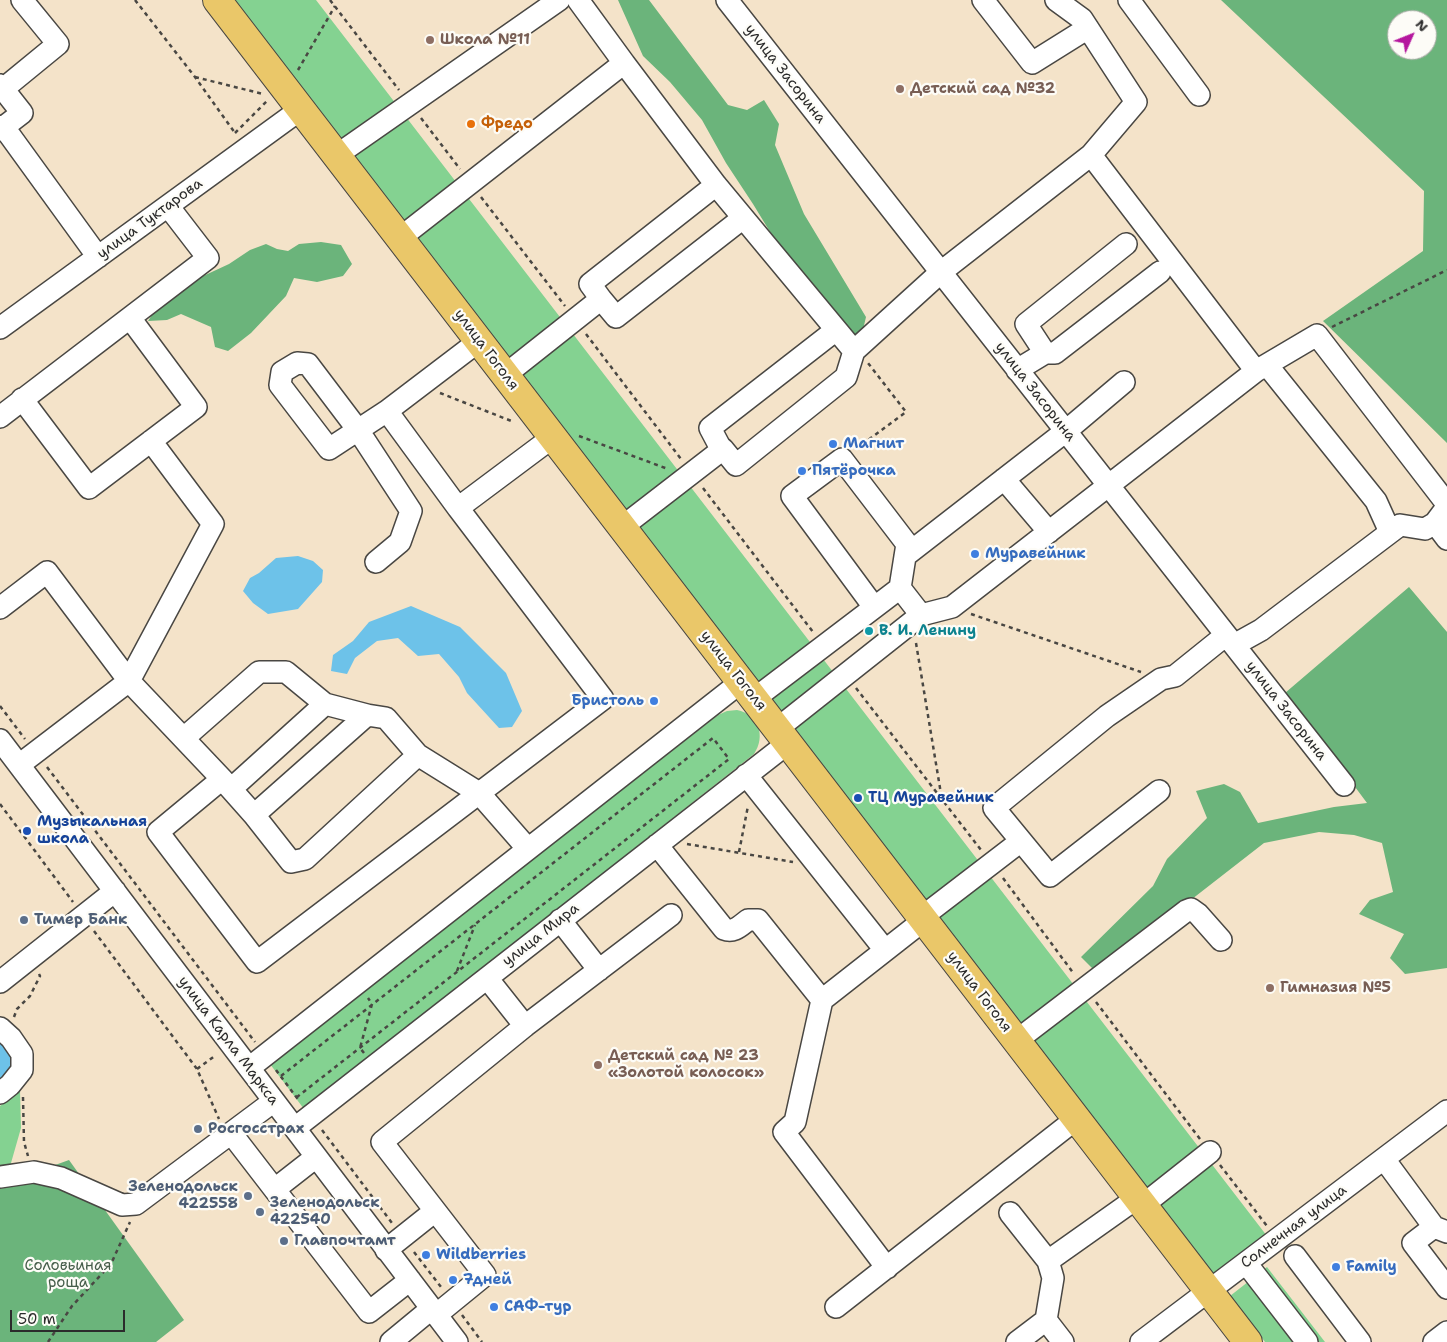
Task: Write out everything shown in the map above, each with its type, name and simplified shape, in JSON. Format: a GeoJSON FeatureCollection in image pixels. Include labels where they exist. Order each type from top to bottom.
{"type":"FeatureCollection","features":[{"type":"Feature","properties":{"kind":"main road","name":"улица Гоголя"},"geometry":{"type":"LineString","coordinates":[[217,0],[1248,1342]]}},
{"type":"Feature","properties":{"kind":"street"},"geometry":{"type":"LineString","coordinates":[[22,0],[58,44],[1,87],[22,113],[2,128],[98,257]]}},
{"type":"Feature","properties":{"kind":"street"},"geometry":{"type":"LineString","coordinates":[[337,155],[559,0]]}},
{"type":"Feature","properties":{"kind":"street"},"geometry":{"type":"LineString","coordinates":[[578,0],[716,185],[854,350]]}},
{"type":"Feature","properties":{"kind":"street","name":"улица Засорина"},"geometry":{"type":"LineString","coordinates":[[727,0],[1344,785]]}},
{"type":"Feature","properties":{"kind":"street"},"geometry":{"type":"LineString","coordinates":[[983,0],[1032,63],[1088,28]]}},
{"type":"Feature","properties":{"kind":"street"},"geometry":{"type":"LineString","coordinates":[[622,527],[723,449],[736,464],[846,377],[854,350],[941,272],[1091,155],[1136,102],[1082,19],[1056,0]]}},
{"type":"Feature","properties":{"kind":"street"},"geometry":{"type":"LineString","coordinates":[[1129,0],[1199,95]]}},
{"type":"Feature","properties":{"kind":"street"},"geometry":{"type":"LineString","coordinates":[[400,238],[624,63]]}},
{"type":"Feature","properties":{"kind":"street","name":"улица Туктарова"},"geometry":{"type":"LineString","coordinates":[[0,328],[301,109]]}},
{"type":"Feature","properties":{"kind":"street"},"geometry":{"type":"LineString","coordinates":[[1091,155],[1262,368],[1376,501],[1390,532]]}},
{"type":"Feature","properties":{"kind":"street"},"geometry":{"type":"LineString","coordinates":[[716,185],[590,284],[601,299],[616,317],[743,218]]}},
{"type":"Feature","properties":{"kind":"street"},"geometry":{"type":"LineString","coordinates":[[0,416],[208,258],[168,206]]}},
{"type":"Feature","properties":{"kind":"street"},"geometry":{"type":"LineString","coordinates":[[1045,353],[1026,324],[1126,244]]}},
{"type":"Feature","properties":{"kind":"street"},"geometry":{"type":"LineString","coordinates":[[1017,370],[1045,353],[1055,353],[1160,272]]}},
{"type":"Feature","properties":{"kind":"street"},"geometry":{"type":"LineString","coordinates":[[505,375],[601,299]]}},
{"type":"Feature","properties":{"kind":"street"},"geometry":{"type":"LineString","coordinates":[[22,400],[89,488],[196,407],[130,318]]}},
{"type":"Feature","properties":{"kind":"street"},"geometry":{"type":"LineString","coordinates":[[719,445],[710,428],[822,343],[836,330]]}},
{"type":"Feature","properties":{"kind":"street"},"geometry":{"type":"LineString","coordinates":[[874,607],[792,496],[842,459],[907,544],[900,588],[917,619],[952,607],[1262,368],[1317,335],[1444,518],[1425,529],[1400,525],[1261,630],[1230,640],[1175,676],[1162,679],[1107,716],[994,808],[1050,876],[1159,791]]}},
{"type":"Feature","properties":{"kind":"street"},"geometry":{"type":"LineString","coordinates":[[376,562],[400,542],[411,511],[358,430],[387,411],[479,341]]}},
{"type":"Feature","properties":{"kind":"street"},"geometry":{"type":"LineString","coordinates":[[905,556],[1066,431],[1124,382]]}},
{"type":"Feature","properties":{"kind":"street"},"geometry":{"type":"LineString","coordinates":[[325,704],[227,784],[158,832],[257,962],[604,699],[458,508],[387,411]]}},
{"type":"Feature","properties":{"kind":"street"},"geometry":{"type":"LineString","coordinates":[[458,508],[553,436]]}},
{"type":"Feature","properties":{"kind":"street"},"geometry":{"type":"LineString","coordinates":[[27,758],[129,680],[213,524],[151,441]]}},
{"type":"Feature","properties":{"kind":"street"},"geometry":{"type":"LineString","coordinates":[[1004,479],[1049,532]]}},
{"type":"Feature","properties":{"kind":"street"},"geometry":{"type":"LineString","coordinates":[[0,608],[47,572],[129,680],[227,784],[291,862],[305,859],[418,755]]}},
{"type":"Feature","properties":{"kind":"street"},"geometry":{"type":"LineString","coordinates":[[257,1062],[528,849],[748,691],[900,588]]}},
{"type":"Feature","properties":{"kind":"street","name":"улица Мира"},"geometry":{"type":"LineString","coordinates":[[303,1122],[660,842],[750,779],[782,736],[917,619]]}},
{"type":"Feature","properties":{"kind":"street"},"geometry":{"type":"LineString","coordinates":[[184,738],[259,672],[286,672],[325,704],[386,718],[418,755],[479,793],[528,849]]}},
{"type":"Feature","properties":{"kind":"street"},"geometry":{"type":"LineString","coordinates":[[254,815],[367,715]]}},
{"type":"Feature","properties":{"kind":"street","name":"улица Карла Маркса"},"geometry":{"type":"LineString","coordinates":[[0,740],[27,758],[114,890],[257,1062],[274,1101],[303,1122],[316,1157],[410,1280],[440,1309],[456,1342]]}},
{"type":"Feature","properties":{"kind":"street"},"geometry":{"type":"LineString","coordinates":[[750,779],[885,950]]}},
{"type":"Feature","properties":{"kind":"street"},"geometry":{"type":"LineString","coordinates":[[887,1268],[784,1132],[795,1122],[822,1000],[1021,841]]}},
{"type":"Feature","properties":{"kind":"street"},"geometry":{"type":"LineString","coordinates":[[660,842],[724,928],[731,931],[748,920],[758,920],[822,1000]]}},
{"type":"Feature","properties":{"kind":"street"},"geometry":{"type":"LineString","coordinates":[[0,982],[114,890]]}},
{"type":"Feature","properties":{"kind":"street"},"geometry":{"type":"LineString","coordinates":[[1016,1041],[1186,911],[1191,909],[1198,914],[1221,940]]}},
{"type":"Feature","properties":{"kind":"street"},"geometry":{"type":"LineString","coordinates":[[391,1342],[440,1309],[485,1275],[382,1142],[525,1026],[670,915]]}},
{"type":"Feature","properties":{"kind":"street"},"geometry":{"type":"LineString","coordinates":[[560,920],[599,970]]}},
{"type":"Feature","properties":{"kind":"street"},"geometry":{"type":"LineString","coordinates":[[487,978],[525,1026]]}},
{"type":"Feature","properties":{"kind":"street"},"geometry":{"type":"LineString","coordinates":[[0,1093],[10,1085],[22,1070],[22,1054],[6,1033]]}},
{"type":"Feature","properties":{"kind":"street"},"geometry":{"type":"LineString","coordinates":[[0,1177],[34,1172],[61,1178],[122,1205],[136,1204],[274,1101]]}},
{"type":"Feature","properties":{"kind":"street","name":"Солнечная улица"},"geometry":{"type":"LineString","coordinates":[[1141,1342],[1447,1111]]}},
{"type":"Feature","properties":{"kind":"street"},"geometry":{"type":"LineString","coordinates":[[836,1307],[1076,1119]]}},
{"type":"Feature","properties":{"kind":"street"},"geometry":{"type":"LineString","coordinates":[[231,1133],[368,1312],[410,1280]]}},
{"type":"Feature","properties":{"kind":"street"},"geometry":{"type":"LineString","coordinates":[[1048,1261],[1140,1202],[1210,1152]]}},
{"type":"Feature","properties":{"kind":"street"},"geometry":{"type":"LineString","coordinates":[[275,1190],[316,1157]]}},
{"type":"Feature","properties":{"kind":"street"},"geometry":{"type":"LineString","coordinates":[[1384,1159],[1440,1230],[1413,1243],[1447,1288]]}},
{"type":"Feature","properties":{"kind":"street"},"geometry":{"type":"LineString","coordinates":[[386,1250],[435,1211]]}},
{"type":"Feature","properties":{"kind":"street"},"geometry":{"type":"LineString","coordinates":[[1010,1213],[1048,1261],[1053,1278],[1046,1320],[1018,1342]]}},
{"type":"Feature","properties":{"kind":"street"},"geometry":{"type":"LineString","coordinates":[[1295,1256],[1360,1342]]}},
{"type":"Feature","properties":{"kind":"street"},"geometry":{"type":"LineString","coordinates":[[1246,1263],[1307,1342]]}},
{"type":"Feature","properties":{"kind":"street"},"geometry":{"type":"LineString","coordinates":[[1046,1320],[1063,1342]]}},
{"type":"Feature","properties":{"kind":"street"},"geometry":{"type":"LineString","coordinates":[[1434,1342],[1447,1332]]}},
{"type":"Feature","properties":{"kind":"path"},"geometry":{"type":"LineString","coordinates":[[135,0],[195,76],[236,133]]}},
{"type":"Feature","properties":{"kind":"path"},"geometry":{"type":"LineString","coordinates":[[330,0],[410,104]]}},
{"type":"Feature","properties":{"kind":"path"},"geometry":{"type":"LineString","coordinates":[[294,76],[335,6]]}},
{"type":"Feature","properties":{"kind":"path"},"geometry":{"type":"LineString","coordinates":[[195,76],[264,94],[267,100],[228,139]]}},
{"type":"Feature","properties":{"kind":"path"},"geometry":{"type":"LineString","coordinates":[[1317,335],[1447,270]]}},
{"type":"Feature","properties":{"kind":"path"},"geometry":{"type":"LineString","coordinates":[[842,459],[906,412],[868,364],[854,350]]}},
{"type":"Feature","properties":{"kind":"path"},"geometry":{"type":"LineString","coordinates":[[952,607],[1162,679]]}},
{"type":"Feature","properties":{"kind":"path"},"geometry":{"type":"LineString","coordinates":[[917,619],[943,801]]}},
{"type":"Feature","properties":{"kind":"path"},"geometry":{"type":"LineString","coordinates":[[0,706],[27,758],[257,1062],[281,1076],[297,1097],[303,1122],[403,1237],[440,1309],[482,1342]]}},
{"type":"Feature","properties":{"kind":"path"},"geometry":{"type":"LineString","coordinates":[[281,1076],[713,738],[729,759],[297,1097]]}},
{"type":"Feature","properties":{"kind":"path"},"geometry":{"type":"LineString","coordinates":[[739,853],[750,779]]}},
{"type":"Feature","properties":{"kind":"path"},"geometry":{"type":"LineString","coordinates":[[0,804],[197,1069],[221,1124],[231,1133]]}},
{"type":"Feature","properties":{"kind":"path"},"geometry":{"type":"LineString","coordinates":[[660,842],[819,866]]}},
{"type":"Feature","properties":{"kind":"path"},"geometry":{"type":"LineString","coordinates":[[457,972],[476,924]]}},
{"type":"Feature","properties":{"kind":"path"},"geometry":{"type":"LineString","coordinates":[[6,1033],[17,1009],[30,996],[40,976],[34,956]]}},
{"type":"Feature","properties":{"kind":"path"},"geometry":{"type":"LineString","coordinates":[[360,1048],[372,1004]]}},
{"type":"Feature","properties":{"kind":"path"},"geometry":{"type":"LineString","coordinates":[[22,1070],[24,1142],[34,1172]]}},
{"type":"Feature","properties":{"kind":"path"},"geometry":{"type":"LineString","coordinates":[[48,1342],[72,1306],[112,1264],[136,1204]]}},
{"type":"Feature","properties":{"kind":"green space"},"geometry":{"type":"Polygon","coordinates":[[[232,0],[316,0],[1267,1236],[1214,1276],[232,0]]]}},
{"type":"Feature","properties":{"kind":"green space"},"geometry":{"type":"Polygon","coordinates":[[[618,0],[649,0],[728,105],[747,110],[764,100],[779,124],[775,145],[804,214],[866,317],[862,334],[847,335],[786,258],[726,163],[702,120],[670,82],[643,56],[618,0]]]}},
{"type":"Feature","properties":{"kind":"green space"},"geometry":{"type":"Polygon","coordinates":[[[1221,0],[1447,0],[1447,443],[1323,321],[1423,251],[1424,191],[1221,0]]]}},
{"type":"Feature","properties":{"kind":"green space"},"geometry":{"type":"Polygon","coordinates":[[[321,242],[341,245],[352,264],[343,276],[317,282],[294,278],[286,296],[251,333],[228,351],[215,347],[211,327],[181,314],[167,320],[148,321],[157,307],[186,284],[229,264],[250,250],[266,244],[288,251],[299,244],[321,242]]]}},
{"type":"Feature","properties":{"kind":"green space"},"geometry":{"type":"Polygon","coordinates":[[[1409,587],[1447,632],[1447,968],[1405,974],[1390,958],[1404,934],[1359,914],[1370,900],[1393,892],[1382,843],[1354,835],[1319,832],[1264,843],[1097,973],[1081,957],[1153,886],[1167,859],[1207,818],[1196,791],[1224,784],[1240,792],[1258,823],[1334,807],[1367,803],[1285,693],[1409,587]]]}},
{"type":"Feature","properties":{"kind":"green space"},"geometry":{"type":"Polygon","coordinates":[[[737,710],[751,716],[758,727],[760,740],[754,754],[304,1109],[270,1064],[718,715],[727,711],[737,710]]]}},
{"type":"Feature","properties":{"kind":"green space"},"geometry":{"type":"Polygon","coordinates":[[[20,1090],[21,1128],[9,1170],[0,1172],[0,1106],[20,1090]]]}},
{"type":"Feature","properties":{"kind":"green space","name":"Соловьиная роща"},"geometry":{"type":"Polygon","coordinates":[[[69,1160],[184,1320],[156,1342],[0,1342],[0,1185],[69,1160]]]}},
{"type":"Feature","properties":{"kind":"green space"},"geometry":{"type":"Polygon","coordinates":[[[1267,1267],[1325,1342],[1265,1342],[1230,1296],[1267,1267]]]}},
{"type":"Feature","properties":{"kind":"water"},"geometry":{"type":"Polygon","coordinates":[[[298,556],[313,561],[323,570],[322,582],[298,609],[268,614],[253,603],[243,591],[250,578],[259,573],[276,558],[298,556]]]}},
{"type":"Feature","properties":{"kind":"water"},"geometry":{"type":"Polygon","coordinates":[[[411,606],[460,627],[506,673],[522,711],[512,727],[499,728],[467,693],[459,677],[439,654],[418,656],[398,638],[377,641],[355,658],[347,674],[331,671],[333,655],[353,641],[369,622],[411,606]]]}},
{"type":"Feature","properties":{"kind":"water"},"geometry":{"type":"Polygon","coordinates":[[[0,1038],[8,1046],[15,1066],[0,1081],[0,1038]]]}},
{"type":"Feature","properties":{"kind":"place","name":"Школа №11"},"geometry":{"type":"Point","coordinates":[430,40]}},
{"type":"Feature","properties":{"kind":"place","name":"Детский сад №32"},"geometry":{"type":"Point","coordinates":[900,89]}},
{"type":"Feature","properties":{"kind":"place","name":"Фредо"},"geometry":{"type":"Point","coordinates":[471,124]}},
{"type":"Feature","properties":{"kind":"place","name":"Магнит"},"geometry":{"type":"Point","coordinates":[833,444]}},
{"type":"Feature","properties":{"kind":"place","name":"Пятёрочка"},"geometry":{"type":"Point","coordinates":[802,471]}},
{"type":"Feature","properties":{"kind":"place","name":"Муравейник"},"geometry":{"type":"Point","coordinates":[975,554]}},
{"type":"Feature","properties":{"kind":"place","name":"В. И. Ленину"},"geometry":{"type":"Point","coordinates":[869,631]}},
{"type":"Feature","properties":{"kind":"place","name":"Бристоль"},"geometry":{"type":"Point","coordinates":[654,701]}},
{"type":"Feature","properties":{"kind":"place","name":"ТЦ Муравейник"},"geometry":{"type":"Point","coordinates":[858,798]}},
{"type":"Feature","properties":{"kind":"place","name":"Музыкальная школа"},"geometry":{"type":"Point","coordinates":[27,831]}},
{"type":"Feature","properties":{"kind":"place","name":"Тимер Банк"},"geometry":{"type":"Point","coordinates":[24,920]}},
{"type":"Feature","properties":{"kind":"place","name":"Гимназия №5"},"geometry":{"type":"Point","coordinates":[1270,988]}},
{"type":"Feature","properties":{"kind":"place","name":"Детский сад № 23 «Золотой колосок»"},"geometry":{"type":"Point","coordinates":[598,1065]}},
{"type":"Feature","properties":{"kind":"place","name":"Росгосстрах"},"geometry":{"type":"Point","coordinates":[198,1129]}},
{"type":"Feature","properties":{"kind":"place","name":"Зеленодольск 422558"},"geometry":{"type":"Point","coordinates":[248,1196]}},
{"type":"Feature","properties":{"kind":"place","name":"Зеленодольск 422540"},"geometry":{"type":"Point","coordinates":[260,1212]}},
{"type":"Feature","properties":{"kind":"place","name":"Главпочтамт"},"geometry":{"type":"Point","coordinates":[284,1241]}},
{"type":"Feature","properties":{"kind":"place","name":"Wildberries"},"geometry":{"type":"Point","coordinates":[426,1255]}},
{"type":"Feature","properties":{"kind":"place","name":"Family"},"geometry":{"type":"Point","coordinates":[1336,1267]}},
{"type":"Feature","properties":{"kind":"place","name":"7дней"},"geometry":{"type":"Point","coordinates":[453,1280]}},
{"type":"Feature","properties":{"kind":"place","name":"САФ-тур"},"geometry":{"type":"Point","coordinates":[494,1307]}}]}
